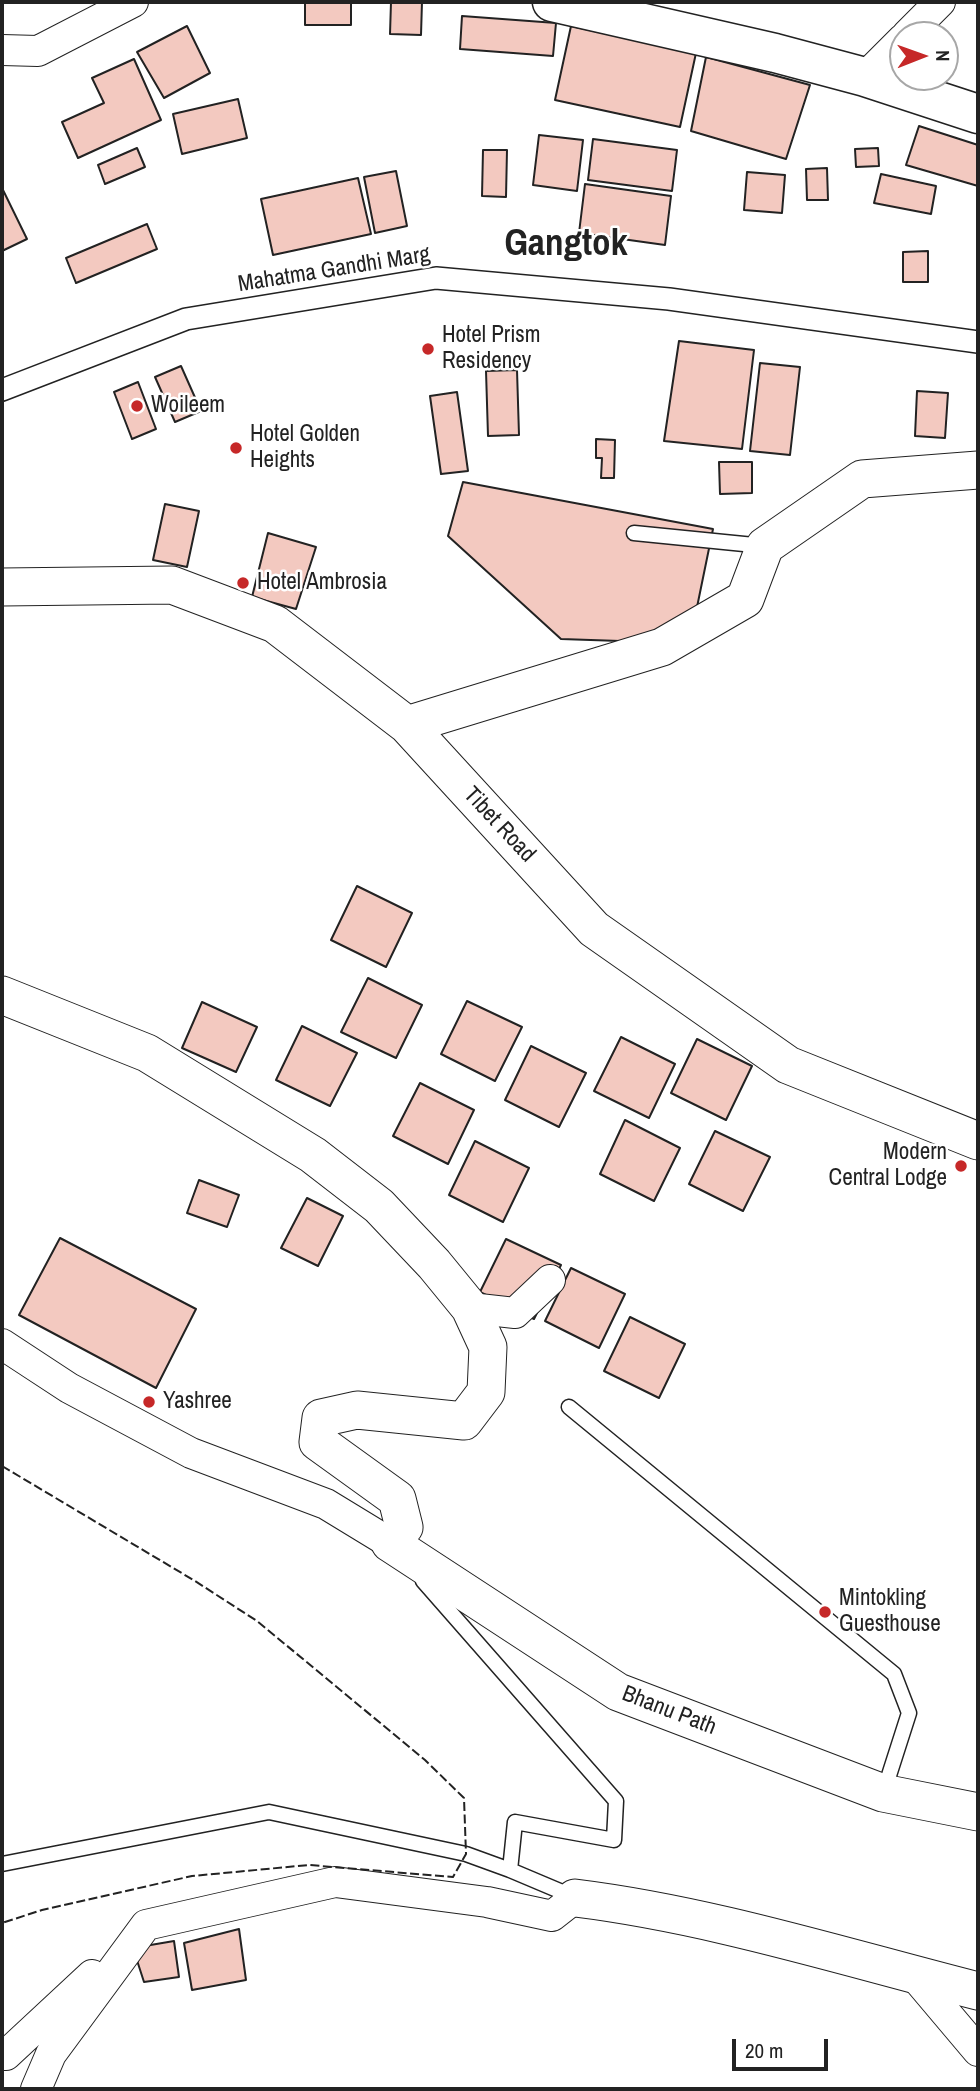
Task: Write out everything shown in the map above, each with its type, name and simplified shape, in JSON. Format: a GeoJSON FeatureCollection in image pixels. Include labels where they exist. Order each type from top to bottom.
{"type":"FeatureCollection","features":[{"type":"Feature","properties":{"kind":"main road"},"geometry":{"type":"LineString","coordinates":[[552,2],[775,53],[865,77],[978,114]]}},
{"type":"Feature","properties":{"kind":"street"},"geometry":{"type":"LineString","coordinates":[[2,50],[38,51],[133,2]]}},
{"type":"Feature","properties":{"kind":"street"},"geometry":{"type":"LineString","coordinates":[[921,21],[940,2]]}},
{"type":"Feature","properties":{"kind":"street"},"geometry":{"type":"LineString","coordinates":[[865,77],[889,53]]}},
{"type":"Feature","properties":{"kind":"street","name":"Mahatma Gandhi Marg"},"geometry":{"type":"LineString","coordinates":[[2,390],[186,319],[436,278],[669,299],[978,342]]}},
{"type":"Feature","properties":{"kind":"street"},"geometry":{"type":"LineString","coordinates":[[407,725],[662,647],[745,598],[765,546],[862,479],[978,470]]}},
{"type":"Feature","properties":{"kind":"street","name":"Tibet Road"},"geometry":{"type":"LineString","coordinates":[[2,587],[172,585],[275,624],[407,725],[594,929],[788,1065],[978,1141]]}},
{"type":"Feature","properties":{"kind":"street"},"geometry":{"type":"LineString","coordinates":[[2,995],[147,1053],[313,1155],[379,1206],[434,1264],[470,1308],[488,1347],[486,1392],[464,1422],[358,1410],[321,1418],[318,1442],[397,1499],[404,1527],[390,1543],[327,1504],[191,1453],[69,1388],[2,1344]]}},
{"type":"Feature","properties":{"kind":"street"},"geometry":{"type":"LineString","coordinates":[[470,1308],[515,1314],[550,1280]]}},
{"type":"Feature","properties":{"kind":"street","name":"Bhanu Path"},"geometry":{"type":"LineString","coordinates":[[390,1543],[618,1692],[883,1793],[978,1812]]}},
{"type":"Feature","properties":{"kind":"street"},"geometry":{"type":"LineString","coordinates":[[2,2055],[6,2055],[146,1925],[335,1882],[487,1902],[552,1916],[575,1898],[625,1904],[733,1926],[978,1991]]}},
{"type":"Feature","properties":{"kind":"street"},"geometry":{"type":"LineString","coordinates":[[36,2089],[51,2054],[146,1925]]}},
{"type":"Feature","properties":{"kind":"street"},"geometry":{"type":"LineString","coordinates":[[913,1975],[978,2050]]}},
{"type":"Feature","properties":{"kind":"lane"},"geometry":{"type":"LineString","coordinates":[[634,533],[765,546]]}},
{"type":"Feature","properties":{"kind":"lane"},"geometry":{"type":"LineString","coordinates":[[569,1407],[894,1674],[909,1713],[883,1793]]}},
{"type":"Feature","properties":{"kind":"lane"},"geometry":{"type":"LineString","coordinates":[[390,1543],[616,1801],[614,1840],[515,1822],[510,1870]]}},
{"type":"Feature","properties":{"kind":"lane"},"geometry":{"type":"LineString","coordinates":[[2,1864],[269,1812],[466,1854],[575,1898]]}},
{"type":"Feature","properties":{"kind":"building"},"geometry":{"type":"Polygon","coordinates":[[[305,2],[351,2],[351,25],[305,25],[305,2]]]}},
{"type":"Feature","properties":{"kind":"building"},"geometry":{"type":"Polygon","coordinates":[[[391,2],[422,2],[421,35],[390,34],[391,2]]]}},
{"type":"Feature","properties":{"kind":"building"},"geometry":{"type":"Polygon","coordinates":[[[462,16],[556,23],[553,56],[460,49],[462,16]]]}},
{"type":"Feature","properties":{"kind":"building"},"geometry":{"type":"Polygon","coordinates":[[[187,26],[210,73],[164,98],[137,52],[187,26]]]}},
{"type":"Feature","properties":{"kind":"building"},"geometry":{"type":"Polygon","coordinates":[[[571,26],[696,53],[680,127],[555,100],[571,26]]]}},
{"type":"Feature","properties":{"kind":"building"},"geometry":{"type":"Polygon","coordinates":[[[706,57],[810,85],[786,159],[691,131],[706,57]]]}},
{"type":"Feature","properties":{"kind":"building"},"geometry":{"type":"Polygon","coordinates":[[[134,59],[161,120],[78,158],[62,122],[104,103],[92,78],[134,59]]]}},
{"type":"Feature","properties":{"kind":"building"},"geometry":{"type":"Polygon","coordinates":[[[238,99],[247,138],[182,154],[173,114],[238,99]]]}},
{"type":"Feature","properties":{"kind":"building"},"geometry":{"type":"Polygon","coordinates":[[[919,126],[978,145],[978,186],[906,165],[919,126]]]}},
{"type":"Feature","properties":{"kind":"building"},"geometry":{"type":"Polygon","coordinates":[[[539,135],[583,140],[577,191],[533,185],[539,135]]]}},
{"type":"Feature","properties":{"kind":"building"},"geometry":{"type":"Polygon","coordinates":[[[593,139],[677,150],[672,191],[588,180],[593,139]]]}},
{"type":"Feature","properties":{"kind":"building"},"geometry":{"type":"Polygon","coordinates":[[[137,148],[145,167],[105,184],[98,165],[137,148]]]}},
{"type":"Feature","properties":{"kind":"building"},"geometry":{"type":"Polygon","coordinates":[[[878,148],[879,166],[856,167],[855,149],[878,148]]]}},
{"type":"Feature","properties":{"kind":"building"},"geometry":{"type":"Polygon","coordinates":[[[483,150],[507,150],[506,197],[482,196],[483,150]]]}},
{"type":"Feature","properties":{"kind":"building"},"geometry":{"type":"Polygon","coordinates":[[[827,168],[828,200],[807,200],[806,169],[827,168]]]}},
{"type":"Feature","properties":{"kind":"building"},"geometry":{"type":"Polygon","coordinates":[[[396,171],[407,226],[375,233],[364,177],[396,171]]]}},
{"type":"Feature","properties":{"kind":"building"},"geometry":{"type":"Polygon","coordinates":[[[747,172],[785,175],[782,213],[744,210],[747,172]]]}},
{"type":"Feature","properties":{"kind":"building"},"geometry":{"type":"Polygon","coordinates":[[[881,174],[936,186],[931,214],[874,203],[881,174]]]}},
{"type":"Feature","properties":{"kind":"building"},"geometry":{"type":"Polygon","coordinates":[[[358,178],[371,234],[273,255],[261,199],[358,178]]]}},
{"type":"Feature","properties":{"kind":"building"},"geometry":{"type":"Polygon","coordinates":[[[585,184],[671,196],[665,245],[579,233],[585,184]]]}},
{"type":"Feature","properties":{"kind":"building"},"geometry":{"type":"Polygon","coordinates":[[[2,191],[27,239],[2,251],[2,191]]]}},
{"type":"Feature","properties":{"kind":"building"},"geometry":{"type":"Polygon","coordinates":[[[147,224],[157,249],[76,283],[66,258],[147,224]]]}},
{"type":"Feature","properties":{"kind":"building"},"geometry":{"type":"Polygon","coordinates":[[[928,251],[928,282],[903,282],[903,252],[928,251]]]}},
{"type":"Feature","properties":{"kind":"building"},"geometry":{"type":"Polygon","coordinates":[[[679,341],[754,350],[742,449],[664,441],[679,341]]]}},
{"type":"Feature","properties":{"kind":"building"},"geometry":{"type":"Polygon","coordinates":[[[760,363],[800,367],[790,455],[750,451],[760,363]]]}},
{"type":"Feature","properties":{"kind":"building"},"geometry":{"type":"Polygon","coordinates":[[[181,366],[201,411],[175,422],[155,377],[181,366]]]}},
{"type":"Feature","properties":{"kind":"building"},"geometry":{"type":"Polygon","coordinates":[[[517,370],[519,435],[488,436],[486,371],[517,370]]]}},
{"type":"Feature","properties":{"kind":"building"},"geometry":{"type":"Polygon","coordinates":[[[138,382],[156,429],[132,439],[114,392],[138,382]]]}},
{"type":"Feature","properties":{"kind":"building"},"geometry":{"type":"Polygon","coordinates":[[[917,391],[948,393],[945,438],[915,436],[917,391]]]}},
{"type":"Feature","properties":{"kind":"building"},"geometry":{"type":"Polygon","coordinates":[[[457,392],[468,471],[441,474],[430,396],[457,392]]]}},
{"type":"Feature","properties":{"kind":"building"},"geometry":{"type":"Polygon","coordinates":[[[596,439],[615,440],[614,478],[601,478],[602,458],[596,458],[596,439]]]}},
{"type":"Feature","properties":{"kind":"building"},"geometry":{"type":"Polygon","coordinates":[[[719,462],[752,462],[752,493],[720,494],[719,462]]]}},
{"type":"Feature","properties":{"kind":"building"},"geometry":{"type":"Polygon","coordinates":[[[463,482],[713,529],[696,612],[650,642],[561,639],[448,536],[463,482]]]}},
{"type":"Feature","properties":{"kind":"building"},"geometry":{"type":"Polygon","coordinates":[[[165,504],[199,511],[187,567],[153,560],[165,504]]]}},
{"type":"Feature","properties":{"kind":"building"},"geometry":{"type":"Polygon","coordinates":[[[268,533],[316,547],[296,609],[252,597],[268,533]]]}},
{"type":"Feature","properties":{"kind":"building"},"geometry":{"type":"Polygon","coordinates":[[[357,886],[412,913],[386,967],[331,940],[357,886]]]}},
{"type":"Feature","properties":{"kind":"building"},"geometry":{"type":"Polygon","coordinates":[[[368,978],[422,1005],[396,1058],[341,1032],[368,978]]]}},
{"type":"Feature","properties":{"kind":"building"},"geometry":{"type":"Polygon","coordinates":[[[467,1001],[522,1027],[495,1081],[441,1054],[467,1001]]]}},
{"type":"Feature","properties":{"kind":"building"},"geometry":{"type":"Polygon","coordinates":[[[202,1002],[257,1027],[236,1072],[182,1048],[202,1002]]]}},
{"type":"Feature","properties":{"kind":"building"},"geometry":{"type":"Polygon","coordinates":[[[302,1026],[357,1053],[330,1106],[276,1080],[302,1026]]]}},
{"type":"Feature","properties":{"kind":"building"},"geometry":{"type":"Polygon","coordinates":[[[621,1037],[675,1064],[649,1118],[594,1091],[621,1037]]]}},
{"type":"Feature","properties":{"kind":"building"},"geometry":{"type":"Polygon","coordinates":[[[697,1039],[752,1066],[726,1120],[671,1093],[697,1039]]]}},
{"type":"Feature","properties":{"kind":"building"},"geometry":{"type":"Polygon","coordinates":[[[531,1046],[586,1073],[559,1127],[505,1100],[531,1046]]]}},
{"type":"Feature","properties":{"kind":"building"},"geometry":{"type":"Polygon","coordinates":[[[420,1083],[474,1110],[448,1164],[393,1136],[420,1083]]]}},
{"type":"Feature","properties":{"kind":"building"},"geometry":{"type":"Polygon","coordinates":[[[625,1120],[680,1148],[654,1201],[600,1174],[625,1120]]]}},
{"type":"Feature","properties":{"kind":"building"},"geometry":{"type":"Polygon","coordinates":[[[715,1131],[770,1157],[743,1211],[689,1184],[715,1131]]]}},
{"type":"Feature","properties":{"kind":"building"},"geometry":{"type":"Polygon","coordinates":[[[475,1141],[529,1168],[503,1222],[449,1195],[475,1141]]]}},
{"type":"Feature","properties":{"kind":"building"},"geometry":{"type":"Polygon","coordinates":[[[199,1180],[239,1195],[227,1227],[187,1213],[199,1180]]]}},
{"type":"Feature","properties":{"kind":"building"},"geometry":{"type":"Polygon","coordinates":[[[307,1198],[343,1216],[318,1266],[281,1248],[307,1198]]]}},
{"type":"Feature","properties":{"kind":"building"},"geometry":{"type":"Polygon","coordinates":[[[60,1238],[196,1309],[156,1388],[19,1315],[60,1238]]]}},
{"type":"Feature","properties":{"kind":"building"},"geometry":{"type":"Polygon","coordinates":[[[506,1239],[561,1265],[534,1319],[480,1292],[506,1239]]]}},
{"type":"Feature","properties":{"kind":"building"},"geometry":{"type":"Polygon","coordinates":[[[571,1268],[625,1294],[599,1348],[545,1321],[571,1268]]]}},
{"type":"Feature","properties":{"kind":"building"},"geometry":{"type":"Polygon","coordinates":[[[630,1317],[685,1344],[659,1398],[604,1371],[630,1317]]]}},
{"type":"Feature","properties":{"kind":"building"},"geometry":{"type":"Polygon","coordinates":[[[239,1929],[246,1980],[192,1990],[184,1943],[239,1929]]]}},
{"type":"Feature","properties":{"kind":"building"},"geometry":{"type":"Polygon","coordinates":[[[174,1941],[179,1977],[144,1982],[133,1948],[174,1941]]]}},
{"type":"Feature","properties":{"kind":"fence"},"geometry":{"type":"LineString","coordinates":[[2,1466],[257,1621],[425,1760],[464,1798],[466,1854],[453,1877],[309,1865],[192,1876],[42,1910],[2,1923]]}},
{"type":"Feature","properties":{"kind":"place","name":"Hotel Prism Residency"},"geometry":{"type":"Point","coordinates":[428,349]}},
{"type":"Feature","properties":{"kind":"place","name":"Woileem"},"geometry":{"type":"Point","coordinates":[137,406]}},
{"type":"Feature","properties":{"kind":"place","name":"Hotel Golden Heights"},"geometry":{"type":"Point","coordinates":[236,448]}},
{"type":"Feature","properties":{"kind":"place","name":"Hotel Ambrosia"},"geometry":{"type":"Point","coordinates":[243,583]}},
{"type":"Feature","properties":{"kind":"place","name":"Modern Central Lodge"},"geometry":{"type":"Point","coordinates":[961,1166]}},
{"type":"Feature","properties":{"kind":"place","name":"Yashree"},"geometry":{"type":"Point","coordinates":[149,1402]}},
{"type":"Feature","properties":{"kind":"place","name":"Mintokling Guesthouse"},"geometry":{"type":"Point","coordinates":[825,1612]}},
{"type":"Feature","properties":{"kind":"district","name":"Gangtok"},"geometry":{"type":"Point","coordinates":[566,245]}}]}
